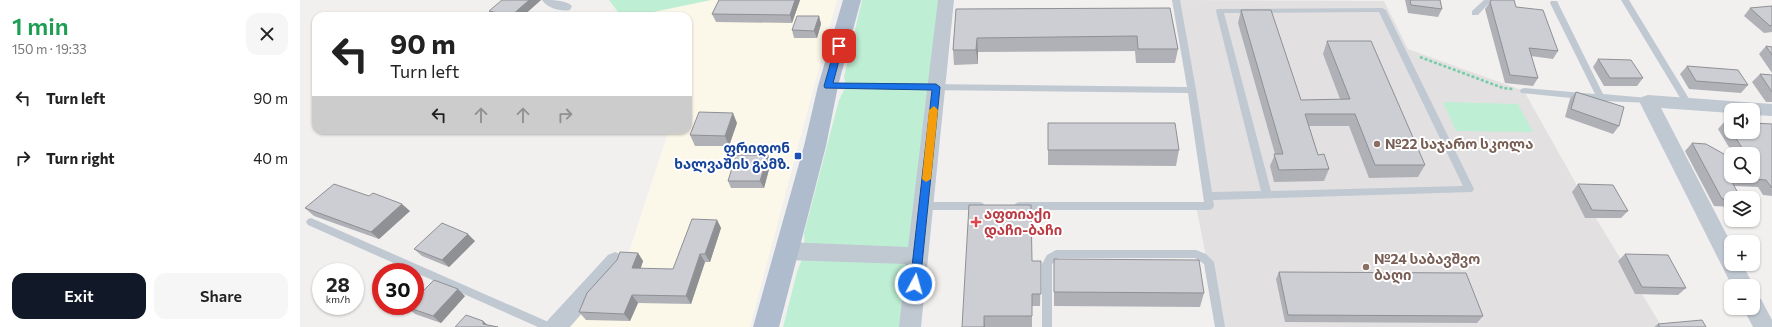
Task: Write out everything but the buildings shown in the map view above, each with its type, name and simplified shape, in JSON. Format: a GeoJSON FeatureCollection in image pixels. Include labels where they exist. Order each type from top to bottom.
{"type":"FeatureCollection","features":[{"type":"Feature","properties":{"kind":"main road"},"geometry":{"type":"LineString","coordinates":[[766,327],[814,146],[828,86],[852,0]]}},
{"type":"Feature","properties":{"kind":"street"},"geometry":{"type":"LineString","coordinates":[[910,327],[946,0]]}},
{"type":"Feature","properties":{"kind":"street"},"geometry":{"type":"LineString","coordinates":[[1648,101],[1772,110]]}},
{"type":"Feature","properties":{"kind":"street"},"geometry":{"type":"LineString","coordinates":[[1648,101],[1724,250]]}},
{"type":"Feature","properties":{"kind":"street"},"geometry":{"type":"LineString","coordinates":[[786,251],[918,256]]}},
{"type":"Feature","properties":{"kind":"street"},"geometry":{"type":"LineString","coordinates":[[556,327],[615,261]]}},
{"type":"Feature","properties":{"kind":"street"},"geometry":{"type":"LineString","coordinates":[[1758,315],[1764,327]]}},
{"type":"Feature","properties":{"kind":"lane"},"geometry":{"type":"LineString","coordinates":[[1009,206],[1209,206],[1192,90],[1176,0]]}},
{"type":"Feature","properties":{"kind":"lane"},"geometry":{"type":"LineString","coordinates":[[1475,14],[1488,0]]}},
{"type":"Feature","properties":{"kind":"lane"},"geometry":{"type":"LineString","coordinates":[[1626,0],[1688,104]]}},
{"type":"Feature","properties":{"kind":"lane"},"geometry":{"type":"LineString","coordinates":[[1554,4],[1601,98]]}},
{"type":"Feature","properties":{"kind":"lane"},"geometry":{"type":"LineString","coordinates":[[1208,196],[1267,195],[1469,189],[1382,10],[1220,11],[1267,195]]}},
{"type":"Feature","properties":{"kind":"lane"},"geometry":{"type":"LineString","coordinates":[[828,86],[1192,90]]}},
{"type":"Feature","properties":{"kind":"lane"},"geometry":{"type":"LineString","coordinates":[[1524,91],[1648,101]]}},
{"type":"Feature","properties":{"kind":"lane"},"geometry":{"type":"LineString","coordinates":[[923,206],[993,206]]}},
{"type":"Feature","properties":{"kind":"lane"},"geometry":{"type":"LineString","coordinates":[[311,222],[549,327]]}},
{"type":"Feature","properties":{"kind":"lane"},"geometry":{"type":"LineString","coordinates":[[1047,327],[1047,264],[1050,258],[1056,254],[1196,254],[1203,257],[1209,262],[1220,327]]}},
{"type":"Feature","properties":{"kind":"path"},"geometry":{"type":"LineString","coordinates":[[1401,50],[1503,88],[1524,91]]}},
{"type":"Feature","properties":{"kind":"shaded area"},"geometry":{"type":"Polygon","coordinates":[[[711,0],[837,0],[750,327],[556,327],[627,258],[668,134],[692,134],[692,12],[653,12],[711,0]]]}},
{"type":"Feature","properties":{"kind":"shaded area","name":"№22 საჯარო სკოლა"},"geometry":{"type":"Polygon","coordinates":[[[1176,0],[1384,1],[1408,49],[1524,91],[1588,205],[1662,327],[1220,327],[1196,206],[1209,206],[1176,0]]]}},
{"type":"Feature","properties":{"kind":"green space"},"geometry":{"type":"Polygon","coordinates":[[[609,0],[711,0],[653,12],[618,12],[609,0]]]}},
{"type":"Feature","properties":{"kind":"green space"},"geometry":{"type":"Polygon","coordinates":[[[862,0],[946,0],[910,327],[783,327],[797,272],[805,251],[804,233],[839,100],[846,86],[844,77],[862,0]]]}},
{"type":"Feature","properties":{"kind":"green space"},"geometry":{"type":"Polygon","coordinates":[[[1443,102],[1518,104],[1533,132],[1456,131],[1443,102]]]}},
{"type":"Feature","properties":{"kind":"slow traffic"},"geometry":{"type":"LineString","coordinates":[[926,179],[934,110]]}},
{"type":"Feature","properties":{"kind":"place","name":"№22 საჯარო სკოლა"},"geometry":{"type":"Point","coordinates":[1377,144]}},
{"type":"Feature","properties":{"kind":"place","name":"ფრიდონ ხალვაშის გამზ."},"geometry":{"type":"Point","coordinates":[798,156]}},
{"type":"Feature","properties":{"kind":"place","name":"აფთიაქი დაჩი-ბაჩი"},"geometry":{"type":"Point","coordinates":[976,222]}},
{"type":"Feature","properties":{"kind":"place","name":"№24 საბავშვო ბაღი"},"geometry":{"type":"Point","coordinates":[1366,267]}},
{"type":"Feature","properties":{"kind":"route"},"geometry":{"type":"LineString","coordinates":[[839,46],[828,86],[936,87],[915,284]]}}]}
